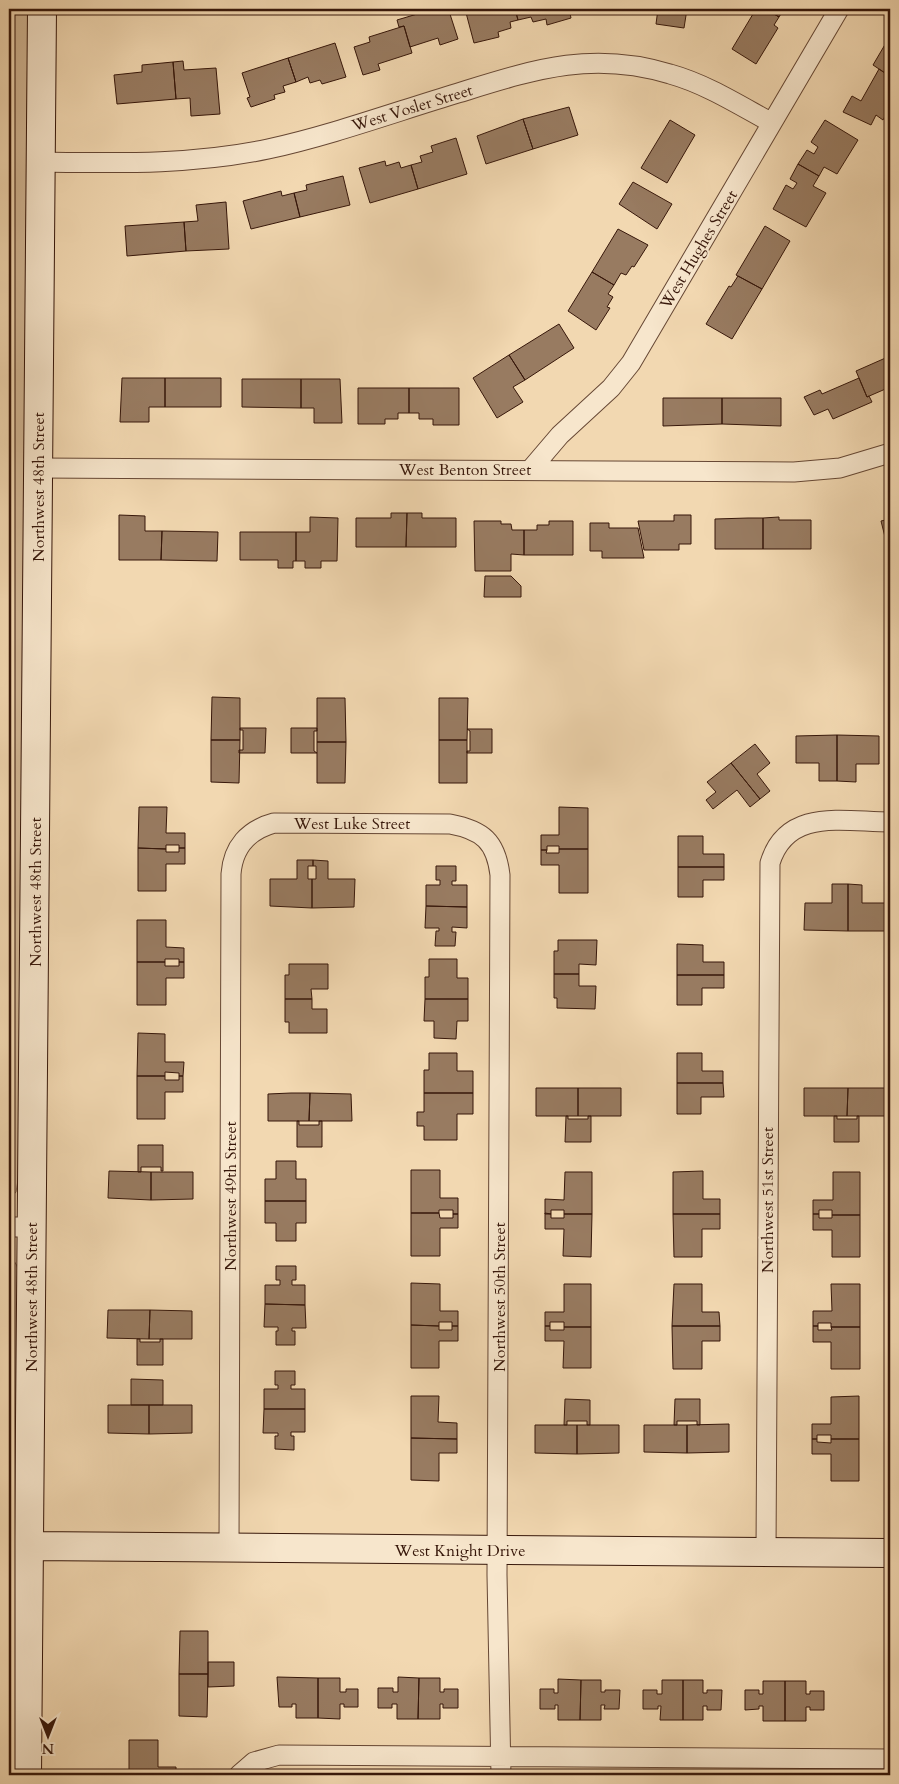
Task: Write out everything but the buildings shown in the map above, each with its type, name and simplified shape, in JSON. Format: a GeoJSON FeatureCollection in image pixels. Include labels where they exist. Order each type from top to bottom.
{"type":"FeatureCollection","features":[{"type":"Feature","properties":{"kind":"main road","name":"Northwest 48th Street"},"geometry":{"type":"LineString","coordinates":[[27,1775],[29,1546],[20,1227],[38,468],[42,9]]}},
{"type":"Feature","properties":{"kind":"main road","name":"West Knight Drive"},"geometry":{"type":"LineString","coordinates":[[29,1546],[890,1553]]}},
{"type":"Feature","properties":{"kind":"street","name":"West Hughes Street"},"geometry":{"type":"LineString","coordinates":[[530,469],[560,434],[611,388],[631,363],[840,9]]}},
{"type":"Feature","properties":{"kind":"street","name":"West Vosler Street"},"geometry":{"type":"LineString","coordinates":[[41,162],[170,162],[220,158],[269,149],[532,70],[584,62],[636,66],[669,73],[706,88],[772,123]]}},
{"type":"Feature","properties":{"kind":"street","name":"West Benton Street"},"geometry":{"type":"LineString","coordinates":[[38,468],[530,469],[809,472],[848,466],[890,453]]}},
{"type":"Feature","properties":{"kind":"street","name":"Northwest 51st Street"},"geometry":{"type":"LineString","coordinates":[[766,1552],[769,872],[775,848],[781,839],[795,828],[812,822],[890,822]]}},
{"type":"Feature","properties":{"kind":"street","name":"West Luke Street"},"geometry":{"type":"LineString","coordinates":[[240,845],[257,829],[282,823],[450,824],[472,829]]}},
{"type":"Feature","properties":{"kind":"street","name":"Northwest 50th Street"},"geometry":{"type":"LineString","coordinates":[[472,829],[485,838],[493,848],[498,860],[500,875],[498,1551],[500,1766]]}},
{"type":"Feature","properties":{"kind":"street","name":"Northwest 49th Street"},"geometry":{"type":"LineString","coordinates":[[229,1549],[231,874],[234,856],[240,845]]}},
{"type":"Feature","properties":{"kind":"street"},"geometry":{"type":"LineString","coordinates":[[239,1775],[254,1762],[279,1755],[500,1766],[890,1759]]}},
{"type":"Feature","properties":{"kind":"shaded area"},"geometry":{"type":"Polygon","coordinates":[[[9,9],[28,9],[19,1174],[16,1192],[9,1200],[9,9]]]}},
{"type":"Feature","properties":{"kind":"shaded area"},"geometry":{"type":"Polygon","coordinates":[[[9,1252],[19,1274],[17,1421],[12,1463],[15,1775],[9,1775],[9,1252]]]}}]}
